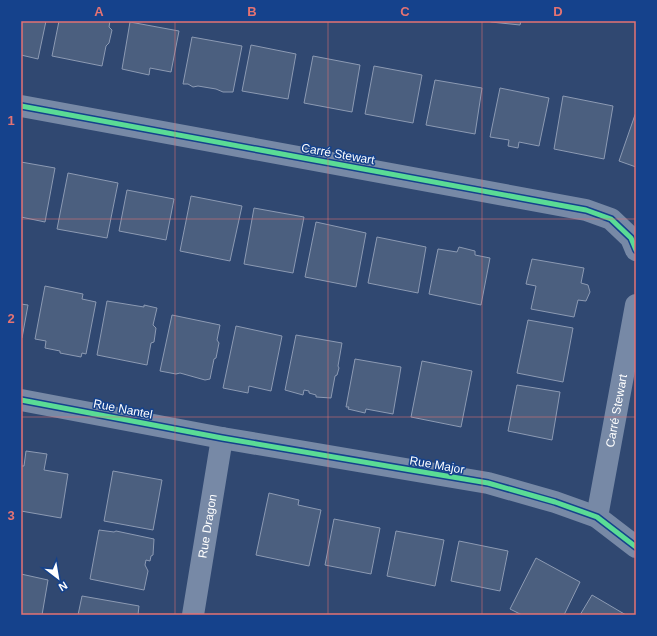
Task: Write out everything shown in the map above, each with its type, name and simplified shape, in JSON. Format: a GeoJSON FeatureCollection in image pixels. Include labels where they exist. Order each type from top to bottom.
{"type":"FeatureCollection","features":[{"type":"Feature","properties":{"kind":"street","name":"Carré Stewart"},"geometry":{"type":"LineString","coordinates":[[21,106],[586,210],[611,219],[630,238],[636,250]]}},
{"type":"Feature","properties":{"kind":"street","name":"Carré Stewart"},"geometry":{"type":"LineString","coordinates":[[597,517],[636,305]]}},
{"type":"Feature","properties":{"kind":"street","name":"Rue Nantel"},"geometry":{"type":"LineString","coordinates":[[21,400],[222,438]]}},
{"type":"Feature","properties":{"kind":"street","name":"Rue Major"},"geometry":{"type":"LineString","coordinates":[[222,438],[488,483],[555,502],[597,517],[636,547]]}},
{"type":"Feature","properties":{"kind":"street","name":"Rue Dragon"},"geometry":{"type":"LineString","coordinates":[[193,615],[222,438]]}},
{"type":"Feature","properties":{"kind":"building"},"geometry":{"type":"Polygon","coordinates":[[[21,21],[46,21],[38,59],[21,55],[21,21]]]}},
{"type":"Feature","properties":{"kind":"building"},"geometry":{"type":"Polygon","coordinates":[[[59,21],[110,21],[109,27],[112,30],[109,43],[106,46],[102,66],[52,56],[59,21]]]}},
{"type":"Feature","properties":{"kind":"building"},"geometry":{"type":"Polygon","coordinates":[[[489,21],[521,21],[520,25],[489,21]]]}},
{"type":"Feature","properties":{"kind":"building"},"geometry":{"type":"Polygon","coordinates":[[[130,22],[179,31],[171,72],[150,68],[149,75],[122,69],[130,22]]]}},
{"type":"Feature","properties":{"kind":"building"},"geometry":{"type":"Polygon","coordinates":[[[192,37],[242,46],[233,92],[223,92],[216,89],[198,86],[193,87],[188,84],[183,84],[192,37]]]}},
{"type":"Feature","properties":{"kind":"building"},"geometry":{"type":"Polygon","coordinates":[[[251,45],[296,54],[288,99],[242,91],[251,45]]]}},
{"type":"Feature","properties":{"kind":"building"},"geometry":{"type":"Polygon","coordinates":[[[313,56],[360,65],[352,112],[304,103],[313,56]]]}},
{"type":"Feature","properties":{"kind":"building"},"geometry":{"type":"Polygon","coordinates":[[[374,66],[422,75],[413,123],[365,114],[374,66]]]}},
{"type":"Feature","properties":{"kind":"building"},"geometry":{"type":"Polygon","coordinates":[[[435,80],[482,88],[475,134],[426,125],[435,80]]]}},
{"type":"Feature","properties":{"kind":"building"},"geometry":{"type":"Polygon","coordinates":[[[500,88],[549,98],[539,146],[519,142],[518,148],[508,146],[509,140],[490,137],[500,88]]]}},
{"type":"Feature","properties":{"kind":"building"},"geometry":{"type":"Polygon","coordinates":[[[563,96],[613,106],[604,159],[554,149],[563,96]]]}},
{"type":"Feature","properties":{"kind":"building"},"geometry":{"type":"Polygon","coordinates":[[[636,112],[636,167],[619,161],[636,112]]]}},
{"type":"Feature","properties":{"kind":"building"},"geometry":{"type":"Polygon","coordinates":[[[21,162],[55,168],[45,222],[21,217],[21,162]]]}},
{"type":"Feature","properties":{"kind":"building"},"geometry":{"type":"Polygon","coordinates":[[[68,173],[118,183],[107,238],[57,229],[68,173]]]}},
{"type":"Feature","properties":{"kind":"building"},"geometry":{"type":"Polygon","coordinates":[[[127,190],[174,199],[166,240],[119,231],[127,190]]]}},
{"type":"Feature","properties":{"kind":"building"},"geometry":{"type":"Polygon","coordinates":[[[191,196],[242,206],[230,261],[180,251],[191,196]]]}},
{"type":"Feature","properties":{"kind":"building"},"geometry":{"type":"Polygon","coordinates":[[[254,208],[304,217],[293,273],[244,264],[254,208]]]}},
{"type":"Feature","properties":{"kind":"building"},"geometry":{"type":"Polygon","coordinates":[[[316,222],[366,233],[356,287],[305,277],[316,222]]]}},
{"type":"Feature","properties":{"kind":"building"},"geometry":{"type":"Polygon","coordinates":[[[377,237],[426,247],[418,293],[368,283],[377,237]]]}},
{"type":"Feature","properties":{"kind":"building"},"geometry":{"type":"Polygon","coordinates":[[[459,247],[475,251],[475,255],[490,258],[481,305],[429,294],[438,249],[457,252],[459,247]]]}},
{"type":"Feature","properties":{"kind":"building"},"geometry":{"type":"Polygon","coordinates":[[[532,259],[584,268],[581,283],[588,285],[590,292],[586,301],[578,300],[574,317],[531,309],[536,286],[526,284],[532,259]]]}},
{"type":"Feature","properties":{"kind":"building"},"geometry":{"type":"Polygon","coordinates":[[[45,286],[83,294],[82,299],[96,302],[86,354],[82,353],[81,357],[60,353],[60,351],[45,348],[46,341],[35,339],[45,286]]]}},
{"type":"Feature","properties":{"kind":"building"},"geometry":{"type":"Polygon","coordinates":[[[107,301],[157,308],[153,325],[156,328],[154,342],[151,343],[147,365],[97,355],[107,301]]]}},
{"type":"Feature","properties":{"kind":"building"},"geometry":{"type":"Polygon","coordinates":[[[21,304],[28,305],[22,338],[21,338],[21,304]]]}},
{"type":"Feature","properties":{"kind":"building"},"geometry":{"type":"Polygon","coordinates":[[[172,315],[220,325],[217,340],[219,343],[210,379],[205,380],[180,373],[176,374],[160,371],[172,315]]]}},
{"type":"Feature","properties":{"kind":"building"},"geometry":{"type":"Polygon","coordinates":[[[528,320],[573,328],[563,382],[517,373],[528,320]]]}},
{"type":"Feature","properties":{"kind":"building"},"geometry":{"type":"Polygon","coordinates":[[[236,326],[282,336],[271,391],[249,386],[248,393],[223,388],[236,326]]]}},
{"type":"Feature","properties":{"kind":"building"},"geometry":{"type":"Polygon","coordinates":[[[296,335],[342,343],[338,366],[339,368],[337,375],[335,376],[331,398],[316,397],[316,395],[304,390],[303,395],[285,390],[296,335]]]}},
{"type":"Feature","properties":{"kind":"building"},"geometry":{"type":"Polygon","coordinates":[[[355,359],[401,367],[393,414],[366,409],[365,413],[348,409],[349,407],[346,407],[355,359]]]}},
{"type":"Feature","properties":{"kind":"building"},"geometry":{"type":"Polygon","coordinates":[[[422,361],[472,371],[461,427],[411,417],[422,361]]]}},
{"type":"Feature","properties":{"kind":"building"},"geometry":{"type":"Polygon","coordinates":[[[517,385],[560,392],[552,440],[508,431],[517,385]]]}},
{"type":"Feature","properties":{"kind":"building"},"geometry":{"type":"Polygon","coordinates":[[[26,451],[47,454],[44,470],[68,474],[61,518],[21,511],[21,466],[24,466],[26,451]]]}},
{"type":"Feature","properties":{"kind":"building"},"geometry":{"type":"Polygon","coordinates":[[[113,471],[162,480],[153,530],[104,521],[113,471]]]}},
{"type":"Feature","properties":{"kind":"building"},"geometry":{"type":"Polygon","coordinates":[[[269,493],[299,500],[298,505],[321,510],[309,566],[256,555],[269,493]]]}},
{"type":"Feature","properties":{"kind":"building"},"geometry":{"type":"Polygon","coordinates":[[[334,519],[380,528],[371,574],[325,565],[334,519]]]}},
{"type":"Feature","properties":{"kind":"building"},"geometry":{"type":"Polygon","coordinates":[[[99,530],[116,531],[154,539],[153,555],[151,556],[150,561],[146,560],[145,565],[148,571],[144,590],[90,579],[99,530]]]}},
{"type":"Feature","properties":{"kind":"building"},"geometry":{"type":"Polygon","coordinates":[[[396,531],[444,540],[435,586],[387,576],[396,531]]]}},
{"type":"Feature","properties":{"kind":"building"},"geometry":{"type":"Polygon","coordinates":[[[459,541],[508,551],[500,591],[451,581],[459,541]]]}},
{"type":"Feature","properties":{"kind":"building"},"geometry":{"type":"Polygon","coordinates":[[[536,558],[580,582],[564,615],[522,615],[510,609],[536,558]]]}},
{"type":"Feature","properties":{"kind":"building"},"geometry":{"type":"Polygon","coordinates":[[[21,574],[48,580],[42,615],[21,615],[21,574]]]}},
{"type":"Feature","properties":{"kind":"building"},"geometry":{"type":"Polygon","coordinates":[[[592,595],[626,615],[580,615],[592,595]]]}},
{"type":"Feature","properties":{"kind":"building"},"geometry":{"type":"Polygon","coordinates":[[[82,596],[139,606],[138,615],[78,615],[82,596]]]}},
{"type":"Feature","properties":{"kind":"cycle path"},"geometry":{"type":"LineString","coordinates":[[21,106],[586,210],[611,219],[631,238],[636,250]]}},
{"type":"Feature","properties":{"kind":"cycle path"},"geometry":{"type":"LineString","coordinates":[[21,400],[222,438],[488,483],[555,502],[597,517],[636,547]]}}]}
